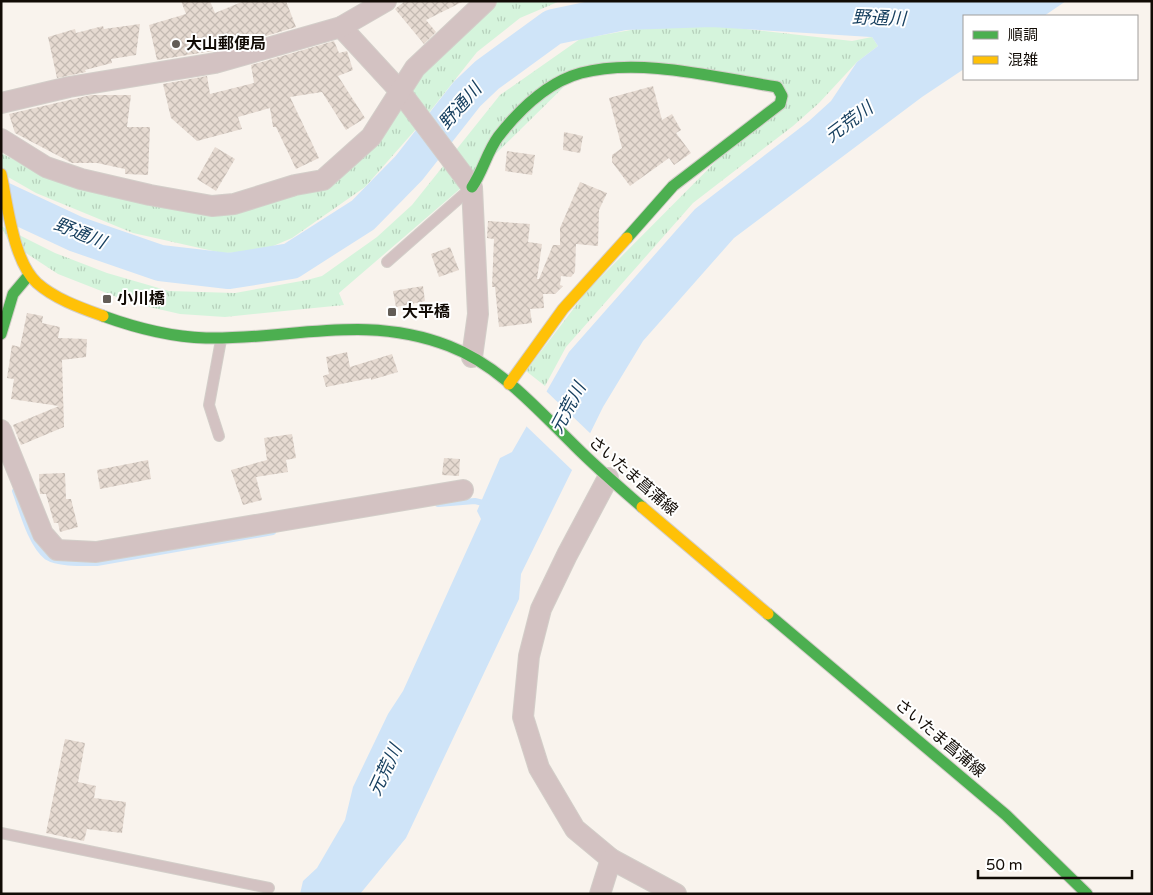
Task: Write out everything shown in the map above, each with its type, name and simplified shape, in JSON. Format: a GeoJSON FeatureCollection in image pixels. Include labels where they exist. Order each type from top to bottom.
{"type":"FeatureCollection","features":[{"type":"Feature","properties":{"kind":"main road"},"geometry":{"type":"LineString","coordinates":[[470,184],[480,176],[494,144],[511,121],[532,101],[558,84],[581,73],[605,68],[656,70],[777,87],[782,96],[780,104],[673,186],[659,200],[563,309],[512,387]]}},
{"type":"Feature","properties":{"kind":"main road","name":"さいたま菖蒲線"},"geometry":{"type":"LineString","coordinates":[[1,174],[21,253],[29,274],[36,284],[122,323],[174,334],[221,338],[319,328],[369,327],[432,340],[472,357],[512,387],[605,475],[1006,815],[1087,894]]}},
{"type":"Feature","properties":{"kind":"main road"},"geometry":{"type":"LineString","coordinates":[[1,334],[13,290],[18,282],[29,274]]}},
{"type":"Feature","properties":{"kind":"street"},"geometry":{"type":"LineString","coordinates":[[1,103],[68,88],[215,63],[341,27],[386,1]]}},
{"type":"Feature","properties":{"kind":"street"},"geometry":{"type":"LineString","coordinates":[[1,139],[46,166],[81,179],[150,195],[212,206],[234,204],[295,185],[323,180],[371,137],[415,68],[486,1]]}},
{"type":"Feature","properties":{"kind":"street"},"geometry":{"type":"LineString","coordinates":[[341,27],[400,91],[470,184],[478,314],[472,357]]}},
{"type":"Feature","properties":{"kind":"street"},"geometry":{"type":"LineString","coordinates":[[1,430],[43,534],[58,550],[96,552],[463,490]]}},
{"type":"Feature","properties":{"kind":"street"},"geometry":{"type":"LineString","coordinates":[[605,475],[541,609],[529,656],[523,717],[539,768],[559,805],[575,829],[611,859],[676,894]]}},
{"type":"Feature","properties":{"kind":"street"},"geometry":{"type":"LineString","coordinates":[[600,894],[611,859]]}},
{"type":"Feature","properties":{"kind":"lane"},"geometry":{"type":"LineString","coordinates":[[387,262],[470,184]]}},
{"type":"Feature","properties":{"kind":"lane"},"geometry":{"type":"LineString","coordinates":[[8,250],[21,253]]}},
{"type":"Feature","properties":{"kind":"lane"},"geometry":{"type":"LineString","coordinates":[[219,436],[209,405],[221,338]]}},
{"type":"Feature","properties":{"kind":"lane"},"geometry":{"type":"LineString","coordinates":[[1,833],[269,888]]}},
{"type":"Feature","properties":{"kind":"green space"},"geometry":{"type":"Polygon","coordinates":[[[492,1],[560,1],[520,18],[477,52],[416,129],[365,187],[292,238],[259,252],[222,253],[133,233],[36,193],[1,173],[1,153],[49,178],[217,215],[333,182],[406,84],[492,1]]]}},
{"type":"Feature","properties":{"kind":"green space"},"geometry":{"type":"Polygon","coordinates":[[[711,25],[852,41],[872,37],[878,46],[857,62],[819,103],[793,126],[693,203],[566,347],[545,386],[526,371],[587,291],[786,91],[586,65],[461,188],[339,293],[344,305],[225,317],[180,314],[132,303],[58,274],[9,242],[1,226],[55,253],[107,273],[169,291],[235,293],[322,276],[377,237],[412,205],[500,95],[580,39],[642,28],[711,25]]]}},
{"type":"Feature","properties":{"kind":"water","name":"元荒川"},"geometry":{"type":"Polygon","coordinates":[[[871,1],[1066,1],[1045,15],[963,15],[963,70],[922,97],[734,238],[643,341],[603,407],[521,574],[519,599],[406,838],[360,894],[300,894],[303,881],[317,868],[345,820],[353,787],[388,714],[403,691],[481,519],[477,511],[500,458],[512,452],[569,352],[695,209],[809,121],[831,101],[857,62],[878,46],[872,37],[871,1]]]}},
{"type":"Feature","properties":{"kind":"pier"},"geometry":{"type":"Polygon","coordinates":[[[545,390],[592,435],[574,472],[525,425],[545,390]]]}},
{"type":"Feature","properties":{"kind":"building"},"geometry":{"type":"Polygon","coordinates":[[[181,1],[210,1],[215,13],[244,1],[286,1],[296,27],[246,42],[246,38],[212,51],[157,60],[149,25],[186,14],[181,1]]]}},
{"type":"Feature","properties":{"kind":"building"},"geometry":{"type":"Polygon","coordinates":[[[405,1],[464,1],[426,20],[436,32],[424,44],[395,9],[405,1]]]}},
{"type":"Feature","properties":{"kind":"building"},"geometry":{"type":"Polygon","coordinates":[[[140,24],[136,55],[111,59],[112,63],[85,70],[86,72],[57,78],[48,37],[75,29],[76,33],[103,26],[104,29],[140,24]]]}},
{"type":"Feature","properties":{"kind":"building"},"geometry":{"type":"Polygon","coordinates":[[[334,41],[339,53],[347,51],[353,70],[338,76],[365,118],[346,130],[322,92],[290,97],[319,158],[296,169],[276,127],[273,127],[270,108],[238,117],[242,129],[197,141],[171,118],[163,84],[207,76],[210,94],[254,83],[251,65],[334,41]]]}},
{"type":"Feature","properties":{"kind":"building"},"geometry":{"type":"Polygon","coordinates":[[[653,86],[662,120],[672,114],[681,130],[676,133],[691,153],[674,165],[669,158],[630,186],[612,162],[612,155],[622,148],[609,98],[653,86]]]}},
{"type":"Feature","properties":{"kind":"building"},"geometry":{"type":"Polygon","coordinates":[[[91,95],[131,95],[127,127],[150,127],[148,175],[125,174],[125,169],[97,163],[72,163],[15,133],[9,114],[91,95]]]}},
{"type":"Feature","properties":{"kind":"building"},"geometry":{"type":"Polygon","coordinates":[[[564,132],[583,136],[580,153],[563,150],[564,132]]]}},
{"type":"Feature","properties":{"kind":"building"},"geometry":{"type":"Polygon","coordinates":[[[215,147],[235,159],[216,191],[197,179],[215,147]]]}},
{"type":"Feature","properties":{"kind":"building"},"geometry":{"type":"Polygon","coordinates":[[[507,151],[535,155],[532,175],[505,171],[507,151]]]}},
{"type":"Feature","properties":{"kind":"building"},"geometry":{"type":"Polygon","coordinates":[[[580,182],[607,193],[599,210],[598,246],[576,244],[575,272],[571,277],[561,276],[560,285],[563,286],[555,294],[543,294],[544,308],[530,309],[532,323],[499,327],[495,287],[492,287],[494,239],[487,238],[488,221],[530,224],[528,242],[542,244],[537,279],[539,279],[553,245],[560,245],[560,228],[580,182]]]}},
{"type":"Feature","properties":{"kind":"building"},"geometry":{"type":"Polygon","coordinates":[[[450,247],[459,270],[439,277],[431,254],[450,247]]]}},
{"type":"Feature","properties":{"kind":"building"},"geometry":{"type":"Polygon","coordinates":[[[423,286],[425,301],[396,307],[393,291],[423,286]]]}},
{"type":"Feature","properties":{"kind":"building"},"geometry":{"type":"Polygon","coordinates":[[[27,313],[43,316],[42,323],[60,327],[58,338],[87,339],[86,357],[62,360],[64,427],[21,445],[13,425],[59,406],[11,399],[14,379],[7,378],[12,345],[20,347],[27,313]]]}},
{"type":"Feature","properties":{"kind":"building"},"geometry":{"type":"Polygon","coordinates":[[[347,352],[350,367],[392,354],[398,372],[371,380],[371,378],[326,387],[323,376],[329,374],[326,357],[347,352]]]}},
{"type":"Feature","properties":{"kind":"building"},"geometry":{"type":"Polygon","coordinates":[[[292,434],[296,458],[286,460],[288,472],[256,477],[262,500],[243,505],[231,470],[267,460],[264,438],[292,434]]]}},
{"type":"Feature","properties":{"kind":"building"},"geometry":{"type":"Polygon","coordinates":[[[444,458],[460,459],[459,476],[442,475],[444,458]]]}},
{"type":"Feature","properties":{"kind":"building"},"geometry":{"type":"Polygon","coordinates":[[[148,460],[151,479],[100,489],[97,470],[148,460]]]}},
{"type":"Feature","properties":{"kind":"building"},"geometry":{"type":"Polygon","coordinates":[[[65,473],[66,499],[71,499],[78,527],[60,532],[58,523],[54,523],[46,494],[40,494],[39,474],[65,473]]]}},
{"type":"Feature","properties":{"kind":"building"},"geometry":{"type":"Polygon","coordinates":[[[65,739],[85,743],[78,782],[96,786],[94,798],[126,802],[122,833],[87,829],[84,841],[46,833],[65,739]]]}},
{"type":"Feature","properties":{"kind":"waterway","name":"野通川"},"geometry":{"type":"LineString","coordinates":[[1,199],[76,234],[160,263],[229,271],[291,261],[363,215],[409,168],[467,94],[487,75],[553,27],[625,12],[712,9],[872,19],[963,19]]}},
{"type":"Feature","properties":{"kind":"waterway"},"geometry":{"type":"LineString","coordinates":[[15,491],[36,544],[47,557],[64,562],[97,563],[273,532]]}},
{"type":"Feature","properties":{"kind":"waterway"},"geometry":{"type":"LineString","coordinates":[[438,504],[475,501],[487,504]]}},
{"type":"Feature","properties":{"kind":"traffic: fast"},"geometry":{"type":"LineString","coordinates":[[472,187],[494,143],[515,117],[546,90],[569,77],[581,73],[628,67],[653,68],[705,74],[777,87],[782,96],[780,104],[673,186],[627,238]]}},
{"type":"Feature","properties":{"kind":"traffic: fast"},"geometry":{"type":"LineString","coordinates":[[1,334],[13,294],[29,275]]}},
{"type":"Feature","properties":{"kind":"traffic: fast"},"geometry":{"type":"LineString","coordinates":[[103,316],[154,331],[180,336],[237,338],[357,329],[418,336],[449,346],[467,354],[501,376],[532,403],[591,462],[642,507]]}},
{"type":"Feature","properties":{"kind":"traffic: fast"},"geometry":{"type":"LineString","coordinates":[[768,614],[1006,815],[1087,894]]}},
{"type":"Feature","properties":{"kind":"traffic: slow"},"geometry":{"type":"LineString","coordinates":[[1,174],[17,247],[29,273],[37,283],[52,294],[103,316]]}},
{"type":"Feature","properties":{"kind":"traffic: slow"},"geometry":{"type":"LineString","coordinates":[[509,384],[563,309],[627,238]]}},
{"type":"Feature","properties":{"kind":"traffic: slow"},"geometry":{"type":"LineString","coordinates":[[642,507],[768,614]]}},
{"type":"Feature","properties":{"kind":"place","name":"大山郵便局"},"geometry":{"type":"Point","coordinates":[176,44]}},
{"type":"Feature","properties":{"kind":"place","name":"小川橋"},"geometry":{"type":"Point","coordinates":[107,299]}},
{"type":"Feature","properties":{"kind":"place","name":"大平橋"},"geometry":{"type":"Point","coordinates":[392,312]}}]}
